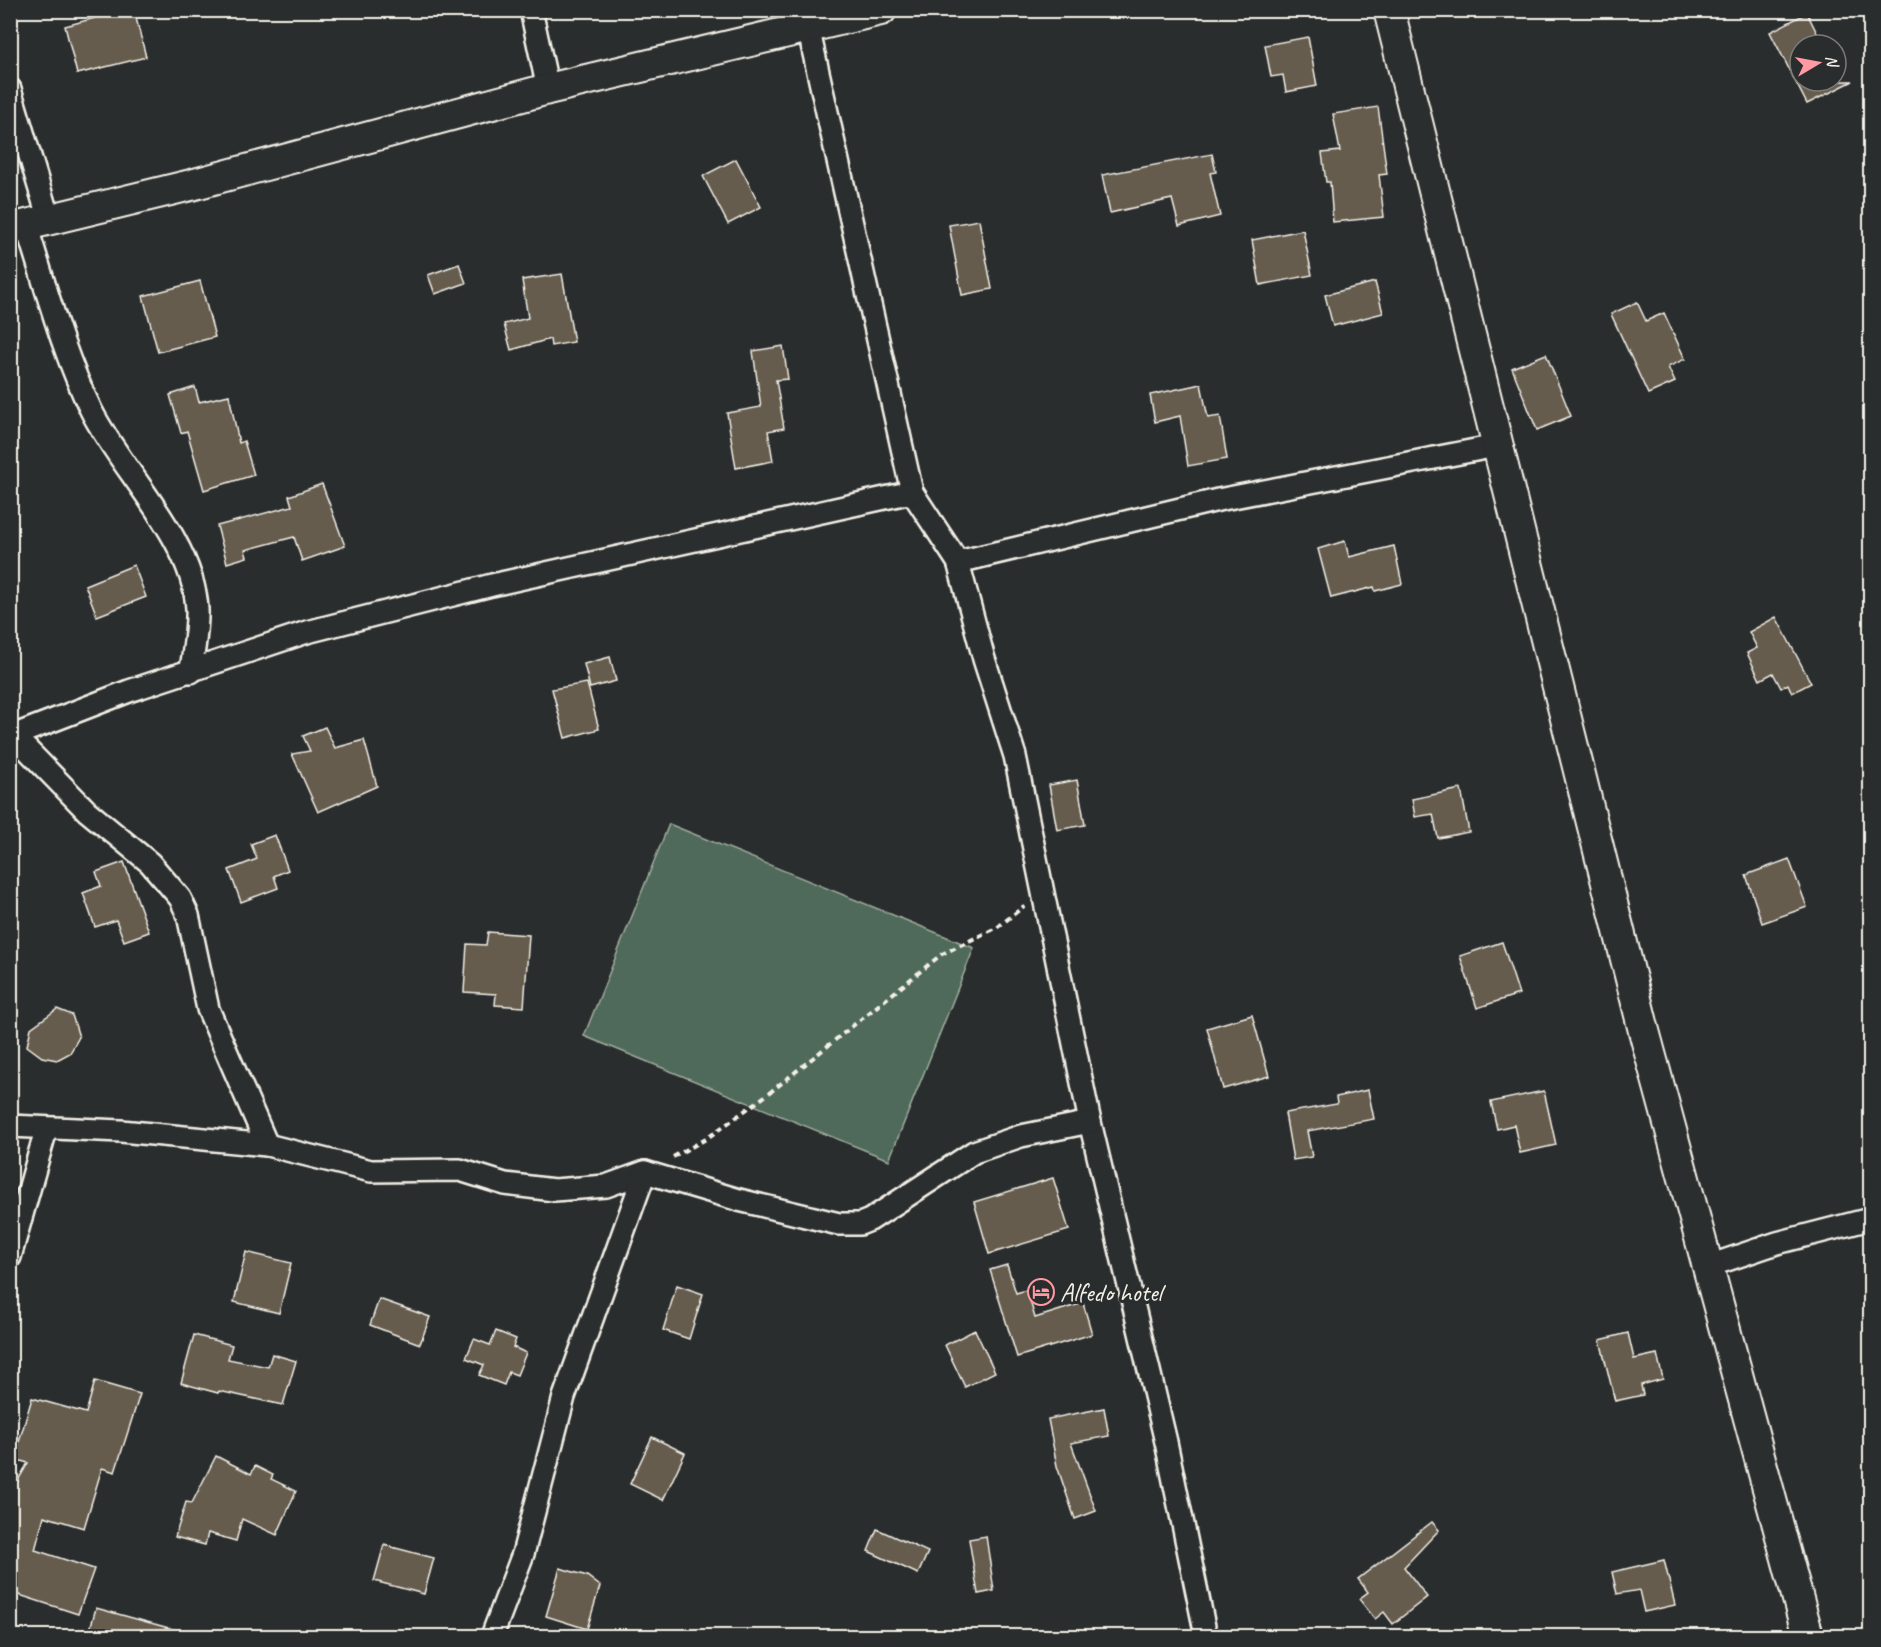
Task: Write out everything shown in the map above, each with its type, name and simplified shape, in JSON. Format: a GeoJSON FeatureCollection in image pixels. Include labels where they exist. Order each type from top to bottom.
{"type":"FeatureCollection","features":[{"type":"Feature","properties":{"kind":"street"},"geometry":{"type":"LineString","coordinates":[[531,10],[548,89]]}},
{"type":"Feature","properties":{"kind":"street"},"geometry":{"type":"LineString","coordinates":[[28,225],[238,173],[548,89],[881,10]]}},
{"type":"Feature","properties":{"kind":"street"},"geometry":{"type":"LineString","coordinates":[[1389,10],[1496,446],[1706,1267],[1753,1427],[1808,1636]]}},
{"type":"Feature","properties":{"kind":"street"},"geometry":{"type":"LineString","coordinates":[[808,27],[912,492],[958,562],[984,659],[1015,756],[1090,1122],[1166,1442],[1206,1636]]}},
{"type":"Feature","properties":{"kind":"street"},"geometry":{"type":"LineString","coordinates":[[10,89],[28,225],[72,369],[91,409],[172,536],[189,575],[197,609],[191,672]]}},
{"type":"Feature","properties":{"kind":"street"},"geometry":{"type":"LineString","coordinates":[[958,562],[1218,500],[1496,446]]}},
{"type":"Feature","properties":{"kind":"street"},"geometry":{"type":"LineString","coordinates":[[267,1145],[208,1009],[188,915],[180,898],[150,863],[87,811],[12,736],[129,691],[307,632],[492,585],[912,492]]}},
{"type":"Feature","properties":{"kind":"street"},"geometry":{"type":"LineString","coordinates":[[10,1126],[46,1130],[121,1131],[267,1145],[371,1171],[415,1168],[460,1170],[505,1184],[554,1190],[606,1185],[645,1172],[750,1203],[839,1224],[860,1224],[870,1220],[974,1152],[1021,1136],[1090,1122]]}},
{"type":"Feature","properties":{"kind":"street"},"geometry":{"type":"LineString","coordinates":[[10,1257],[46,1130]]}},
{"type":"Feature","properties":{"kind":"street"},"geometry":{"type":"LineString","coordinates":[[492,1636],[523,1554],[564,1397],[645,1172]]}},
{"type":"Feature","properties":{"kind":"street"},"geometry":{"type":"LineString","coordinates":[[1706,1267],[1778,1243],[1870,1219]]}},
{"type":"Feature","properties":{"kind":"path"},"geometry":{"type":"LineString","coordinates":[[645,1172],[706,1139],[768,1094],[942,954],[998,927],[1043,890]]}},
{"type":"Feature","properties":{"kind":"green space"},"geometry":{"type":"Polygon","coordinates":[[[669,824],[974,948],[889,1160],[584,1036],[669,824]]]}},
{"type":"Feature","properties":{"kind":"building"},"geometry":{"type":"Polygon","coordinates":[[[125,10],[134,10],[146,57],[77,74],[65,26],[125,10]]]}},
{"type":"Feature","properties":{"kind":"building"},"geometry":{"type":"Polygon","coordinates":[[[1807,13],[1817,33],[1788,33],[1788,67],[1770,32],[1807,13]]]}},
{"type":"Feature","properties":{"kind":"building"},"geometry":{"type":"Polygon","coordinates":[[[1308,37],[1317,86],[1286,92],[1283,75],[1271,77],[1265,45],[1308,37]]]}},
{"type":"Feature","properties":{"kind":"building"},"geometry":{"type":"Polygon","coordinates":[[[1801,93],[1829,93],[1807,104],[1801,93]]]}},
{"type":"Feature","properties":{"kind":"building"},"geometry":{"type":"Polygon","coordinates":[[[1378,107],[1387,174],[1379,175],[1384,217],[1333,222],[1330,182],[1326,182],[1322,153],[1340,151],[1333,114],[1378,107]]]}},
{"type":"Feature","properties":{"kind":"building"},"geometry":{"type":"Polygon","coordinates":[[[1212,154],[1216,172],[1210,173],[1220,216],[1179,226],[1172,199],[1110,213],[1102,175],[1212,154]]]}},
{"type":"Feature","properties":{"kind":"building"},"geometry":{"type":"Polygon","coordinates":[[[736,159],[761,207],[728,224],[703,176],[736,159]]]}},
{"type":"Feature","properties":{"kind":"building"},"geometry":{"type":"Polygon","coordinates":[[[979,220],[992,289],[962,295],[949,225],[979,220]]]}},
{"type":"Feature","properties":{"kind":"building"},"geometry":{"type":"Polygon","coordinates":[[[1303,230],[1312,275],[1260,285],[1252,240],[1303,230]]]}},
{"type":"Feature","properties":{"kind":"building"},"geometry":{"type":"Polygon","coordinates":[[[459,264],[466,283],[435,294],[428,275],[459,264]]]}},
{"type":"Feature","properties":{"kind":"building"},"geometry":{"type":"Polygon","coordinates":[[[562,274],[574,342],[551,346],[550,339],[511,350],[504,324],[528,318],[522,280],[562,274]]]}},
{"type":"Feature","properties":{"kind":"building"},"geometry":{"type":"Polygon","coordinates":[[[200,281],[215,337],[158,352],[143,296],[200,281]]]}},
{"type":"Feature","properties":{"kind":"building"},"geometry":{"type":"Polygon","coordinates":[[[1375,282],[1383,313],[1333,326],[1325,295],[1375,282]]]}},
{"type":"Feature","properties":{"kind":"building"},"geometry":{"type":"Polygon","coordinates":[[[1637,302],[1646,321],[1664,313],[1685,359],[1668,367],[1675,382],[1648,394],[1611,314],[1637,302]]]}},
{"type":"Feature","properties":{"kind":"building"},"geometry":{"type":"Polygon","coordinates":[[[783,346],[788,379],[776,380],[784,428],[768,431],[773,461],[736,468],[727,413],[761,407],[753,351],[783,346]]]}},
{"type":"Feature","properties":{"kind":"building"},"geometry":{"type":"Polygon","coordinates":[[[1546,354],[1571,416],[1537,430],[1512,368],[1546,354]]]}},
{"type":"Feature","properties":{"kind":"building"},"geometry":{"type":"Polygon","coordinates":[[[1201,384],[1208,418],[1220,416],[1227,459],[1188,466],[1180,416],[1155,422],[1150,395],[1201,384]]]}},
{"type":"Feature","properties":{"kind":"building"},"geometry":{"type":"Polygon","coordinates":[[[195,387],[199,402],[229,395],[239,443],[244,441],[254,475],[204,490],[187,431],[181,433],[170,395],[195,387]]]}},
{"type":"Feature","properties":{"kind":"building"},"geometry":{"type":"Polygon","coordinates":[[[322,484],[345,546],[302,561],[294,537],[245,550],[247,557],[227,563],[217,526],[292,506],[289,496],[322,484]]]}},
{"type":"Feature","properties":{"kind":"building"},"geometry":{"type":"Polygon","coordinates":[[[1345,541],[1349,557],[1394,546],[1402,584],[1375,591],[1374,587],[1331,598],[1318,549],[1345,541]]]}},
{"type":"Feature","properties":{"kind":"building"},"geometry":{"type":"Polygon","coordinates":[[[134,565],[146,597],[97,616],[85,585],[134,565]]]}},
{"type":"Feature","properties":{"kind":"building"},"geometry":{"type":"Polygon","coordinates":[[[1776,617],[1811,683],[1792,693],[1788,684],[1781,688],[1773,673],[1760,680],[1747,653],[1757,648],[1749,632],[1776,617]]]}},
{"type":"Feature","properties":{"kind":"building"},"geometry":{"type":"Polygon","coordinates":[[[610,657],[616,681],[590,688],[584,664],[610,657]]]}},
{"type":"Feature","properties":{"kind":"building"},"geometry":{"type":"Polygon","coordinates":[[[587,683],[599,729],[565,738],[552,689],[587,683]]]}},
{"type":"Feature","properties":{"kind":"building"},"geometry":{"type":"Polygon","coordinates":[[[325,727],[335,748],[364,740],[377,786],[318,812],[292,754],[310,751],[303,736],[325,727]]]}},
{"type":"Feature","properties":{"kind":"building"},"geometry":{"type":"Polygon","coordinates":[[[1077,780],[1085,825],[1057,830],[1049,785],[1077,780]]]}},
{"type":"Feature","properties":{"kind":"building"},"geometry":{"type":"Polygon","coordinates":[[[1461,789],[1469,832],[1438,838],[1433,814],[1415,817],[1412,799],[1461,789]]]}},
{"type":"Feature","properties":{"kind":"building"},"geometry":{"type":"Polygon","coordinates":[[[275,835],[288,870],[274,876],[278,888],[241,902],[229,870],[257,859],[251,844],[275,835]]]}},
{"type":"Feature","properties":{"kind":"building"},"geometry":{"type":"Polygon","coordinates":[[[1789,859],[1807,907],[1762,923],[1746,875],[1789,859]]]}},
{"type":"Feature","properties":{"kind":"building"},"geometry":{"type":"Polygon","coordinates":[[[124,862],[149,932],[124,941],[116,920],[95,927],[83,893],[101,886],[96,872],[124,862]]]}},
{"type":"Feature","properties":{"kind":"building"},"geometry":{"type":"Polygon","coordinates":[[[488,932],[529,935],[524,1007],[495,1005],[496,994],[464,992],[467,944],[486,945],[488,932]]]}},
{"type":"Feature","properties":{"kind":"building"},"geometry":{"type":"Polygon","coordinates":[[[1502,942],[1519,994],[1477,1008],[1460,956],[1502,942]]]}},
{"type":"Feature","properties":{"kind":"building"},"geometry":{"type":"Polygon","coordinates":[[[57,1009],[72,1015],[79,1037],[70,1053],[57,1060],[42,1057],[27,1046],[31,1028],[57,1009]]]}},
{"type":"Feature","properties":{"kind":"building"},"geometry":{"type":"Polygon","coordinates":[[[1252,1015],[1269,1076],[1223,1089],[1207,1028],[1252,1015]]]}},
{"type":"Feature","properties":{"kind":"building"},"geometry":{"type":"Polygon","coordinates":[[[1368,1090],[1374,1119],[1307,1131],[1312,1157],[1293,1160],[1285,1113],[1337,1104],[1336,1097],[1368,1090]]]}},
{"type":"Feature","properties":{"kind":"building"},"geometry":{"type":"Polygon","coordinates":[[[1544,1091],[1556,1145],[1520,1153],[1514,1125],[1497,1129],[1491,1102],[1544,1091]]]}},
{"type":"Feature","properties":{"kind":"building"},"geometry":{"type":"Polygon","coordinates":[[[1053,1178],[1069,1230],[989,1254],[974,1202],[1053,1178]]]}},
{"type":"Feature","properties":{"kind":"building"},"geometry":{"type":"Polygon","coordinates":[[[246,1252],[291,1263],[279,1313],[234,1302],[246,1252]]]}},
{"type":"Feature","properties":{"kind":"building"},"geometry":{"type":"Polygon","coordinates":[[[1007,1265],[1016,1293],[1027,1290],[1035,1318],[1083,1303],[1092,1334],[1017,1357],[990,1270],[1007,1265]]]}},
{"type":"Feature","properties":{"kind":"building"},"geometry":{"type":"Polygon","coordinates":[[[677,1285],[703,1294],[689,1339],[663,1330],[677,1285]]]}},
{"type":"Feature","properties":{"kind":"building"},"geometry":{"type":"Polygon","coordinates":[[[379,1299],[430,1317],[420,1344],[370,1325],[379,1299]]]}},
{"type":"Feature","properties":{"kind":"building"},"geometry":{"type":"Polygon","coordinates":[[[975,1330],[995,1372],[965,1387],[945,1345],[975,1330]]]}},
{"type":"Feature","properties":{"kind":"building"},"geometry":{"type":"Polygon","coordinates":[[[496,1331],[516,1339],[513,1347],[526,1353],[517,1375],[509,1372],[504,1385],[479,1375],[484,1365],[466,1358],[474,1339],[490,1345],[496,1331]]]}},
{"type":"Feature","properties":{"kind":"building"},"geometry":{"type":"Polygon","coordinates":[[[1628,1333],[1634,1359],[1657,1354],[1663,1379],[1641,1385],[1643,1395],[1615,1401],[1600,1340],[1628,1333]]]}},
{"type":"Feature","properties":{"kind":"building"},"geometry":{"type":"Polygon","coordinates":[[[194,1335],[232,1345],[228,1359],[268,1367],[272,1354],[296,1361],[283,1405],[219,1391],[218,1393],[181,1383],[194,1335]]]}},
{"type":"Feature","properties":{"kind":"building"},"geometry":{"type":"Polygon","coordinates":[[[95,1381],[140,1394],[115,1472],[102,1468],[84,1528],[44,1516],[35,1550],[94,1569],[78,1614],[10,1592],[10,1494],[28,1463],[14,1459],[32,1398],[86,1413],[95,1381]]]}},
{"type":"Feature","properties":{"kind":"building"},"geometry":{"type":"Polygon","coordinates":[[[1104,1408],[1109,1436],[1071,1443],[1096,1511],[1075,1519],[1057,1466],[1048,1419],[1104,1408]]]}},
{"type":"Feature","properties":{"kind":"building"},"geometry":{"type":"Polygon","coordinates":[[[652,1437],[685,1453],[663,1500],[630,1484],[652,1437]]]}},
{"type":"Feature","properties":{"kind":"building"},"geometry":{"type":"Polygon","coordinates":[[[216,1456],[251,1474],[255,1466],[273,1475],[271,1479],[296,1491],[277,1535],[242,1519],[236,1541],[208,1533],[205,1545],[175,1537],[186,1502],[192,1503],[216,1456]]]}},
{"type":"Feature","properties":{"kind":"building"},"geometry":{"type":"Polygon","coordinates":[[[1432,1522],[1439,1530],[1404,1567],[1427,1597],[1393,1624],[1384,1612],[1375,1619],[1359,1599],[1368,1592],[1358,1579],[1432,1522]]]}},
{"type":"Feature","properties":{"kind":"building"},"geometry":{"type":"Polygon","coordinates":[[[877,1529],[928,1552],[918,1574],[868,1551],[877,1529]]]}},
{"type":"Feature","properties":{"kind":"building"},"geometry":{"type":"Polygon","coordinates":[[[986,1536],[994,1591],[978,1594],[969,1539],[986,1536]]]}},
{"type":"Feature","properties":{"kind":"building"},"geometry":{"type":"Polygon","coordinates":[[[384,1545],[434,1558],[424,1594],[374,1581],[384,1545]]]}},
{"type":"Feature","properties":{"kind":"building"},"geometry":{"type":"Polygon","coordinates":[[[1664,1560],[1675,1605],[1644,1612],[1639,1590],[1617,1594],[1612,1572],[1664,1560]]]}},
{"type":"Feature","properties":{"kind":"building"},"geometry":{"type":"Polygon","coordinates":[[[560,1568],[587,1576],[600,1586],[587,1629],[546,1616],[560,1568]]]}},
{"type":"Feature","properties":{"kind":"building"},"geometry":{"type":"Polygon","coordinates":[[[96,1608],[180,1631],[179,1636],[88,1636],[96,1608]]]}},
{"type":"Feature","properties":{"kind":"place","name":"Alfedo hotel"},"geometry":{"type":"Point","coordinates":[1041,1292]}}]}
